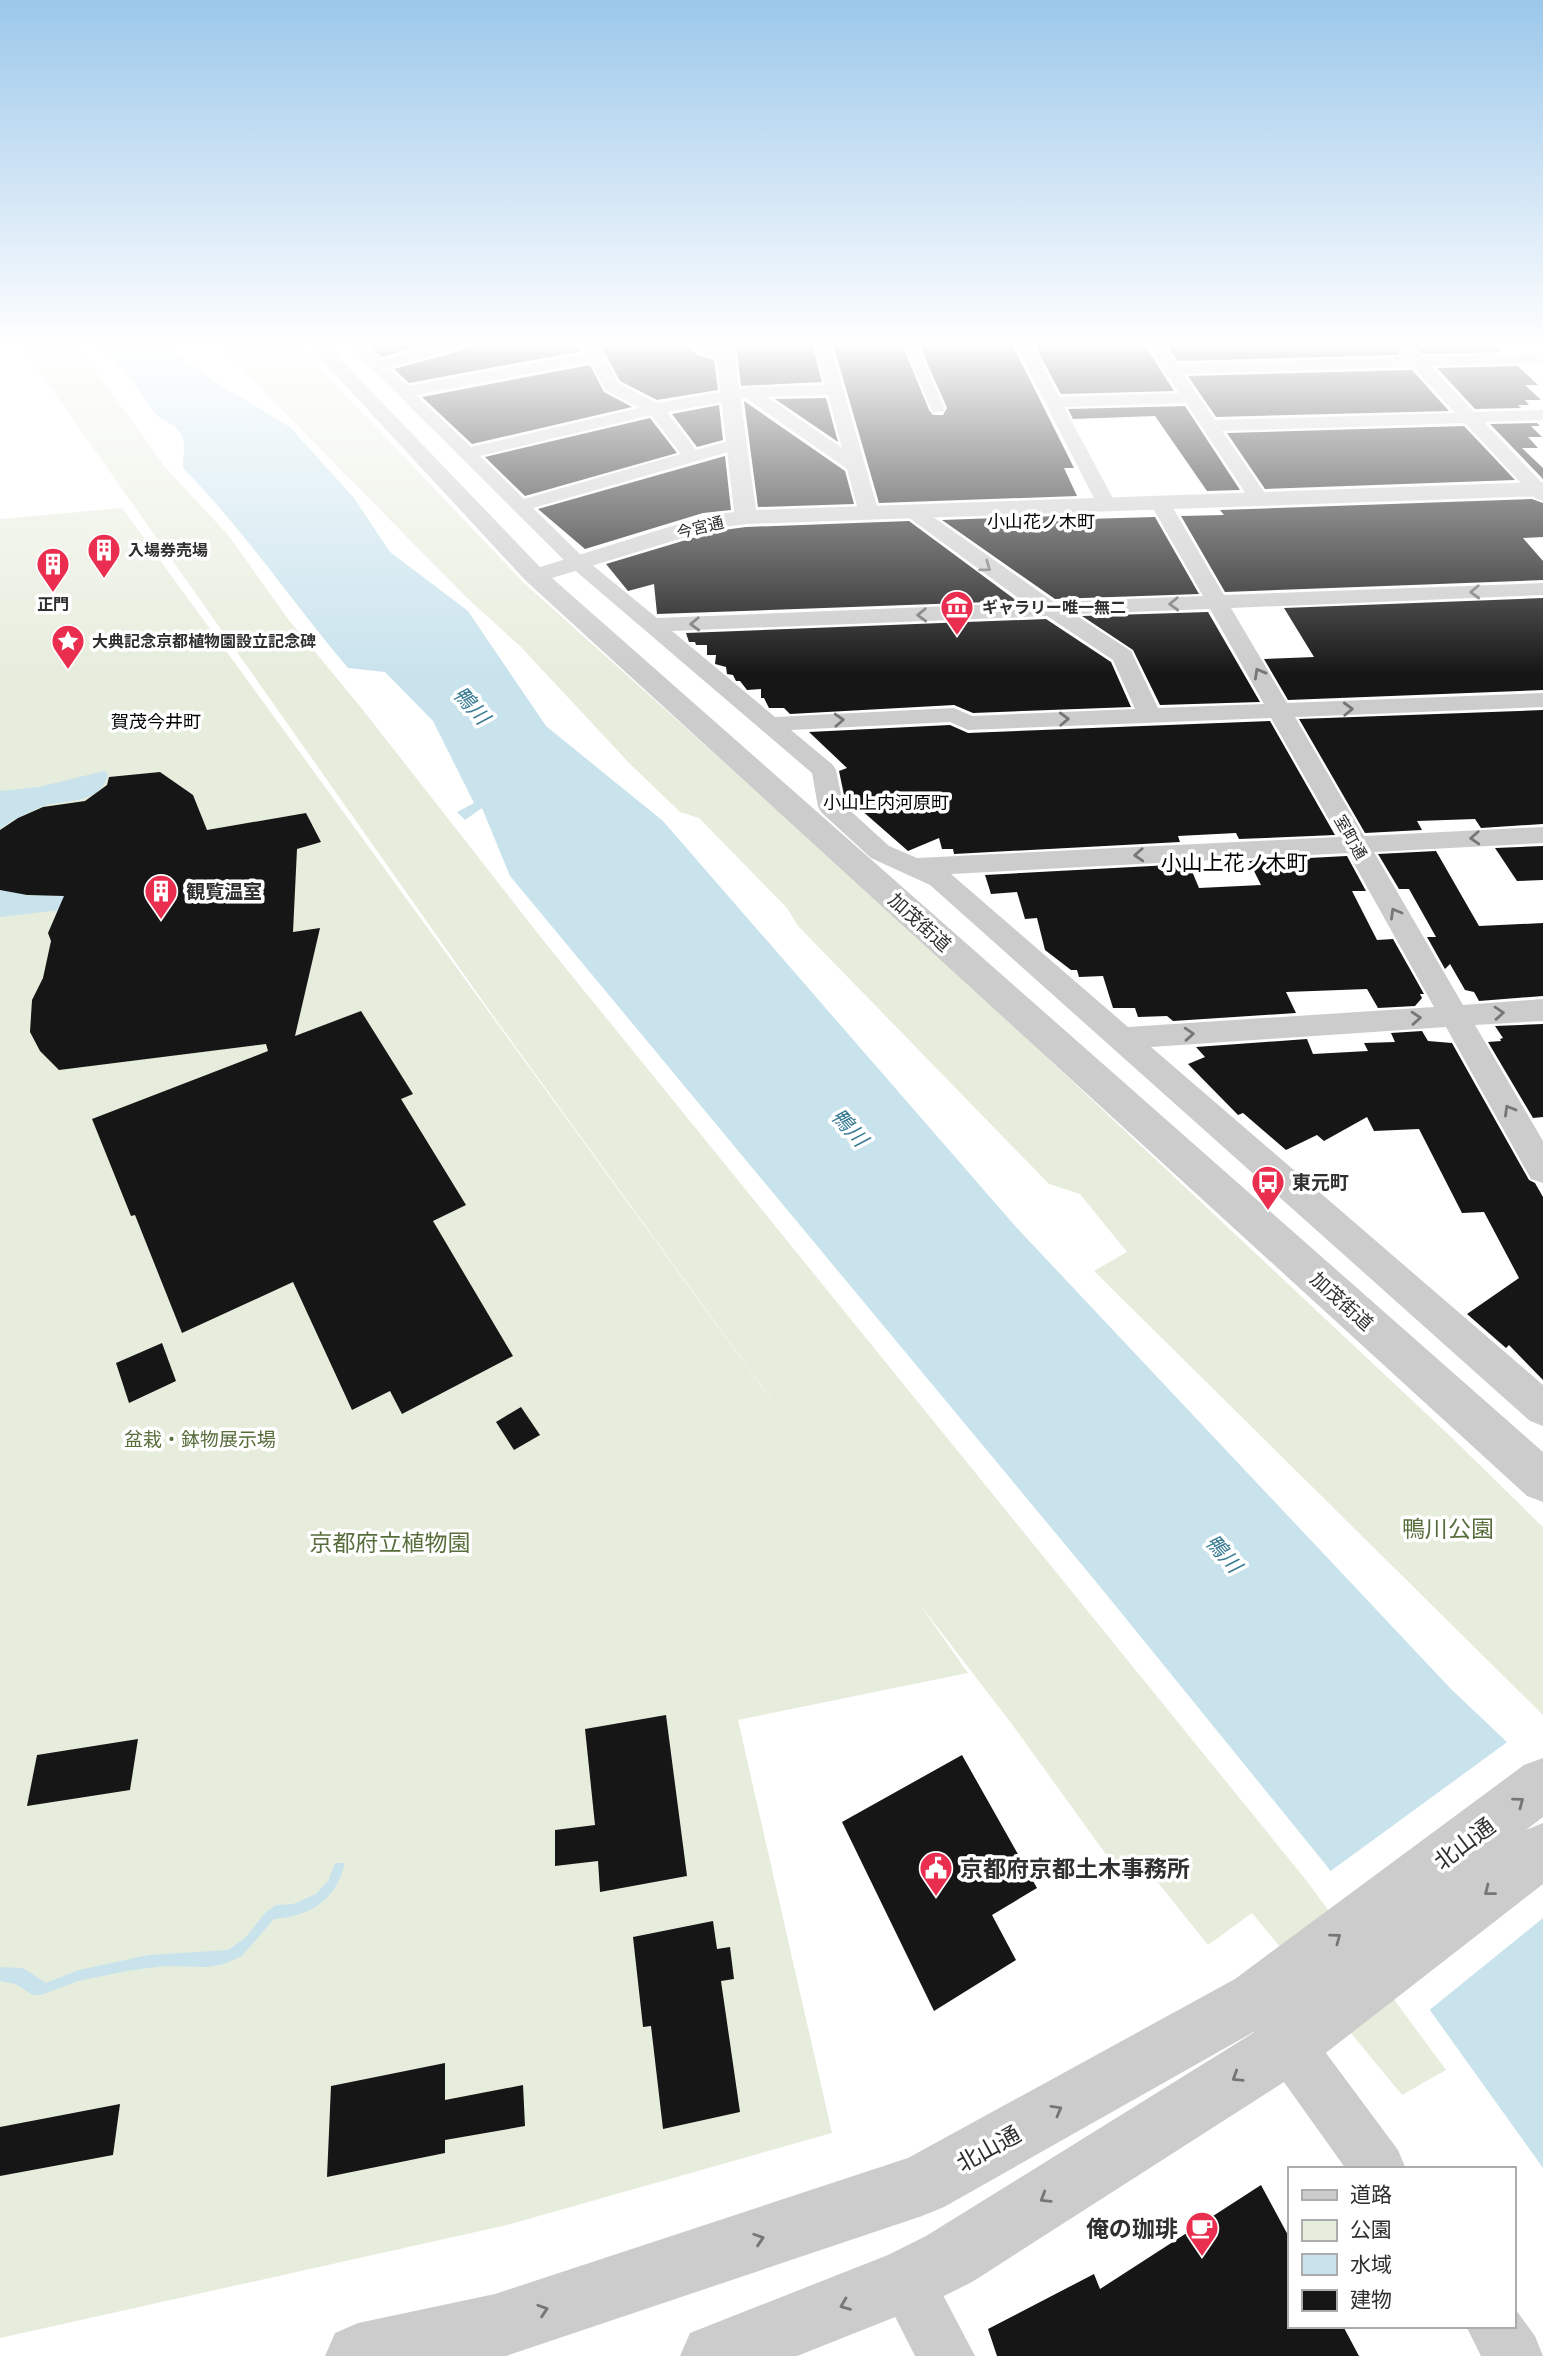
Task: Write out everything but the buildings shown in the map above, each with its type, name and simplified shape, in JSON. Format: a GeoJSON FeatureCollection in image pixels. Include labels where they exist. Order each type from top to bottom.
{"type":"FeatureCollection","features":[{"type":"Feature","properties":{"kind":"street","name":"加茂街道"},"geometry":{"type":"LineString","coordinates":[[420,454],[535,576],[1543,1481]]}},
{"type":"Feature","properties":{"kind":"street"},"geometry":{"type":"LineString","coordinates":[[466,454],[578,563],[824,770],[831,807],[880,852],[940,879],[1543,1409]]}},
{"type":"Feature","properties":{"kind":"street"},"geometry":{"type":"LineString","coordinates":[[519,506],[699,454]]}},
{"type":"Feature","properties":{"kind":"street"},"geometry":{"type":"LineString","coordinates":[[737,454],[746,517]]}},
{"type":"Feature","properties":{"kind":"street"},"geometry":{"type":"LineString","coordinates":[[836,454],[858,468]]}},
{"type":"Feature","properties":{"kind":"street"},"geometry":{"type":"LineString","coordinates":[[854,454],[869,513]]}},
{"type":"Feature","properties":{"kind":"street"},"geometry":{"type":"LineString","coordinates":[[1080,454],[1106,504]]}},
{"type":"Feature","properties":{"kind":"street"},"geometry":{"type":"LineString","coordinates":[[1229,454],[1259,499]]}},
{"type":"Feature","properties":{"kind":"street"},"geometry":{"type":"LineString","coordinates":[[1505,454],[1541,491]]}},
{"type":"Feature","properties":{"kind":"street","name":"今宮通"},"geometry":{"type":"LineString","coordinates":[[535,576],[712,522],[746,517],[1541,491]]}},
{"type":"Feature","properties":{"kind":"street","name":"室町通"},"geometry":{"type":"LineString","coordinates":[[1160,503],[1543,1170]]}},
{"type":"Feature","properties":{"kind":"street"},"geometry":{"type":"LineString","coordinates":[[912,512],[1038,603],[1123,656],[1150,716]]}},
{"type":"Feature","properties":{"kind":"street"},"geometry":{"type":"LineString","coordinates":[[652,625],[1543,589]]}},
{"type":"Feature","properties":{"kind":"street"},"geometry":{"type":"LineString","coordinates":[[771,724],[954,715],[968,723],[1543,700]]}},
{"type":"Feature","properties":{"kind":"street"},"geometry":{"type":"LineString","coordinates":[[910,867],[1543,835]]}},
{"type":"Feature","properties":{"kind":"street"},"geometry":{"type":"LineString","coordinates":[[1121,1038],[1543,1010]]}},
{"type":"Feature","properties":{"kind":"street","name":"北山通"},"geometry":{"type":"LineString","coordinates":[[358,2356],[494,2341],[922,2185],[1285,2012],[1543,1784]]}},
{"type":"Feature","properties":{"kind":"street","name":"北山通"},"geometry":{"type":"LineString","coordinates":[[713,2356],[905,2281],[949,2259],[1285,2012],[1543,1850]]}},
{"type":"Feature","properties":{"kind":"street"},"geometry":{"type":"LineString","coordinates":[[1285,2012],[1378,2167]]}},
{"type":"Feature","properties":{"kind":"street"},"geometry":{"type":"LineString","coordinates":[[905,2281],[946,2356]]}},
{"type":"Feature","properties":{"kind":"street"},"geometry":{"type":"LineString","coordinates":[[1495,2328],[1516,2356]]}},
{"type":"Feature","properties":{"kind":"green space","name":"京都府立植物園"},"geometry":{"type":"Polygon","coordinates":[[[97,454],[155,454],[229,536],[288,619],[363,710],[547,945],[1306,1880],[1446,2070],[1402,2095],[1252,1913],[1208,1945],[1147,1869],[1123,1878],[1014,1727],[918,1602],[968,1673],[738,1720],[832,2133],[507,2225],[0,2338],[0,519],[122,508],[823,1471],[494,1017],[97,454]]]}},
{"type":"Feature","properties":{"kind":"green space","name":"鴨川公園"},"geometry":{"type":"Polygon","coordinates":[[[325,454],[401,454],[523,582],[909,928],[1449,1435],[1543,1527],[1543,1715],[1094,1271],[1127,1252],[1080,1194],[1049,1184],[798,926],[787,908],[699,818],[680,812],[630,764],[521,647],[467,598],[325,454]]]}},
{"type":"Feature","properties":{"kind":"water","name":"鴨川"},"geometry":{"type":"Polygon","coordinates":[[[184,454],[314,454],[354,498],[390,552],[468,611],[546,726],[663,821],[1016,1227],[1451,1689],[1543,1776],[1543,2168],[1326,1865],[1097,1583],[510,876],[482,808],[465,820],[457,812],[474,803],[433,721],[385,672],[348,668],[227,516],[183,468],[184,454]]]}},
{"type":"Feature","properties":{"kind":"water"},"geometry":{"type":"Polygon","coordinates":[[[104,771],[108,774],[99,791],[83,799],[44,806],[0,829],[0,791],[39,787],[104,771]]]}},
{"type":"Feature","properties":{"kind":"water"},"geometry":{"type":"Polygon","coordinates":[[[0,889],[30,896],[63,892],[69,909],[0,917],[0,889]]]}},
{"type":"Feature","properties":{"kind":"water"},"geometry":{"type":"Polygon","coordinates":[[[335,1863],[345,1863],[341,1876],[320,1904],[299,1914],[274,1919],[242,1956],[224,1964],[207,1967],[164,1966],[127,1971],[78,1981],[41,1995],[33,1995],[15,1984],[0,1981],[0,1967],[23,1968],[46,1983],[79,1970],[148,1955],[228,1950],[245,1938],[266,1912],[276,1905],[293,1904],[316,1894],[328,1881],[335,1863]]]}},
{"type":"Feature","properties":{"kind":"pier"},"geometry":{"type":"Polygon","coordinates":[[[1510,1740],[1543,1772],[1543,1918],[1427,2012],[1328,1873],[1510,1740]]]}},
{"type":"Feature","properties":{"kind":"place","name":"入場券売場"},"geometry":{"type":"Point","coordinates":[104,580]}},
{"type":"Feature","properties":{"kind":"place","name":"正門"},"geometry":{"type":"Point","coordinates":[53,594]}},
{"type":"Feature","properties":{"kind":"place","name":"ギャラリー唯一無二"},"geometry":{"type":"Point","coordinates":[957,637]}},
{"type":"Feature","properties":{"kind":"place","name":"大典記念京都植物園設立記念碑"},"geometry":{"type":"Point","coordinates":[68,671]}},
{"type":"Feature","properties":{"kind":"place","name":"観覧温室"},"geometry":{"type":"Point","coordinates":[161,921]}},
{"type":"Feature","properties":{"kind":"place","name":"東元町"},"geometry":{"type":"Point","coordinates":[1268,1212]}},
{"type":"Feature","properties":{"kind":"place","name":"京都府京都土木事務所"},"geometry":{"type":"Point","coordinates":[936,1898]}},
{"type":"Feature","properties":{"kind":"place","name":"俺の珈琲"},"geometry":{"type":"Point","coordinates":[1202,2258]}},
{"type":"Feature","properties":{"kind":"district","name":"小山花ノ木町"},"geometry":{"type":"Point","coordinates":[1041,521]}},
{"type":"Feature","properties":{"kind":"district","name":"賀茂今井町"},"geometry":{"type":"Point","coordinates":[156,721]}},
{"type":"Feature","properties":{"kind":"district","name":"小山上内河原町"},"geometry":{"type":"Point","coordinates":[886,802]}},
{"type":"Feature","properties":{"kind":"district","name":"小山上花ノ木町"},"geometry":{"type":"Point","coordinates":[1234,862]}},
{"type":"Feature","properties":{"kind":"park label","name":"盆栽・鉢物展示場"},"geometry":{"type":"Point","coordinates":[200,1439]}}]}
